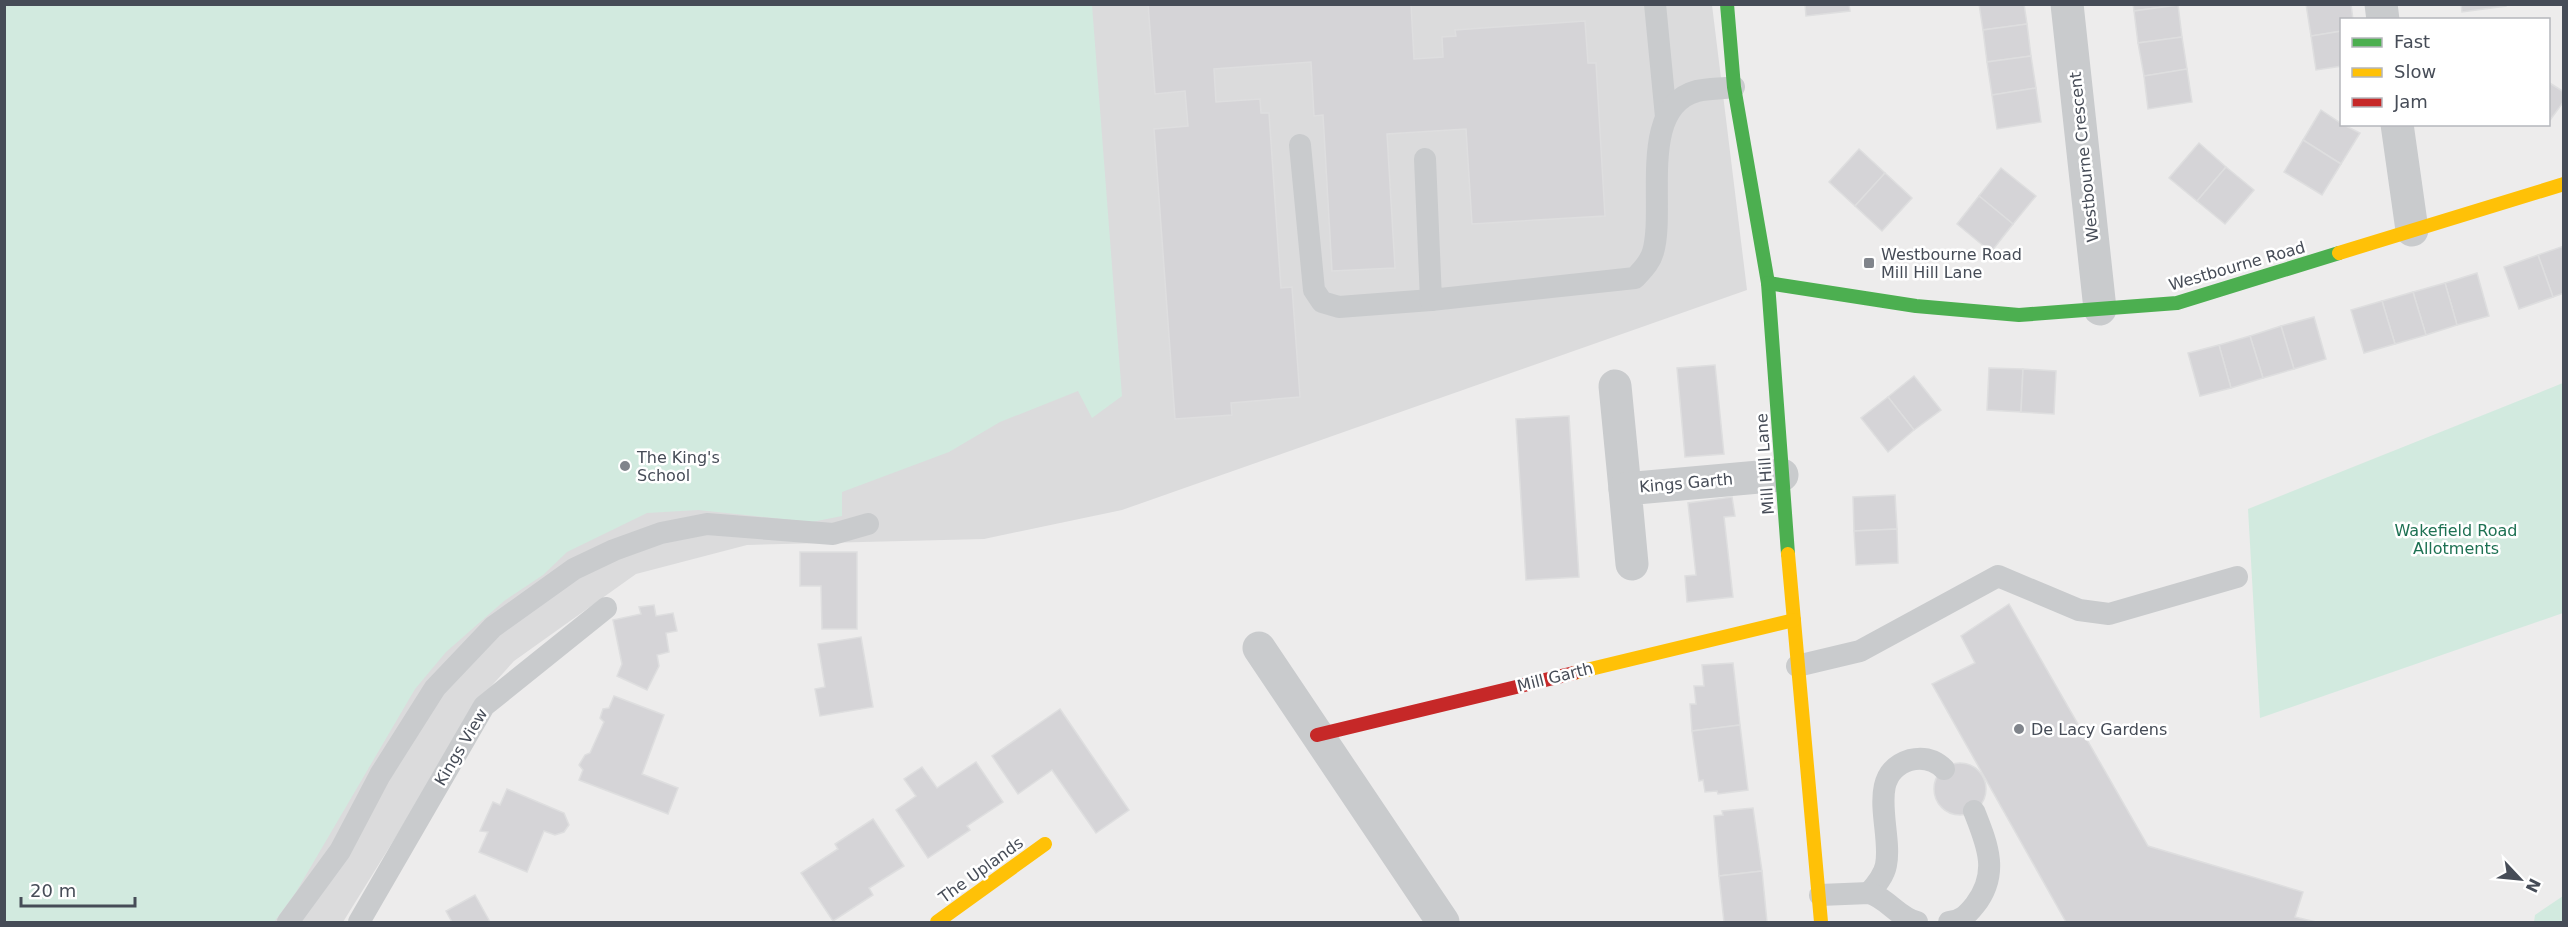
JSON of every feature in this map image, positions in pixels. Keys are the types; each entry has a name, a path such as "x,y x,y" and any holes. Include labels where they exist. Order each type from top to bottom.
{"street":[{"name":"Mill Hill Lane","path":"1727,4 1734,87 1768,283 1797,666 1821,922"},
{"name":"Westbourne Crescent","path":"2067,4 2100,309"},
{"path":"2397,126 2412,230"},
{"name":"Westbourne Road","path":"1768,283 1916,306 2019,315 2177,303 2564,183"},
{"name":"Kings Garth","path":"1615,386 1632,564"},
{"name":"Kings Garth","path":"1625,489 1782,475"},
{"name":"Mill Garth","path":"1317,735 1794,620"},
{"path":"1259,648 1443,922"},
{"name":"The Uplands","path":"937,922 1045,844"}],"lane":[{"path":"1655,4 1666,117"},
{"path":"1300,145 1314,290 1322,302 1339,307 1431,300 1635,278 1646,266 1653,253 1659,222 1656,171 1660,135 1666,117 1676,104 1695,92 1734,87"},
{"path":"1425,159 1431,300"},
{"path":"288,922 340,851 380,775 435,688 493,627 574,569 614,550 651,537 707,524 833,534 868,525"},
{"path":"1797,666 1860,651 1998,576 2079,610 2109,614 2237,577"},
{"name":"Kings View","path":"359,922 484,706 606,608"},
{"path":"1869,893 1880,881 1886,867 1884,791 1886,778 1892,769 1902,762 1917,758 1937,762 1944,769"},
{"path":"1949,922 1958,921 1969,913 1980,898 1986,884 1990,866 1988,847 1974,811"},
{"path":"1820,895 1869,893 1876,895 1899,913 1917,922"}],"shaded area":[{"name":"The King's School","path":"5,5 1712,5 1747,290 1122,510 984,539 747,545 636,574 514,661 485,693 343,922 5,922"}],"green space":[{"name":"The King's School","path":"4,5 1092,5 1122,396 1092,418 1078,391 1000,422 949,452 842,492 842,516 812,522 698,510 647,513 567,552 543,575 504,601 446,652 415,689 296,892 274,922 5,922"},
{"name":"Wakefield Road Allotments","path":"2563,383 2563,613 2260,718 2248,509"},
{"path":"2563,896 2563,922 2534,922 2535,915"}],"building":[{"path":"1148,4 1411,4 1414,59 1443,57 1442,37 1456,36 1455,30 1585,21 1588,63 1596,63 1605,216 1472,224 1466,129 1387,134 1395,268 1332,271 1323,115 1314,116 1311,62 1214,69 1216,102 1260,99 1261,113 1269,113 1281,288 1292,287 1300,397 1231,403 1232,415 1175,419 1154,129 1188,126 1185,91 1155,94"},
{"path":"1805,4 1849,4 1850,11 1806,16"},
{"path":"1979,4 2024,4 2027,24 1983,30"},
{"path":"2133,4 2178,4 2178,5 2134,11"},
{"path":"2306,4 2351,4 2353,18 2340,18 2340,31 2311,36"},
{"path":"2461,4 2506,4 2506,6 2462,12"},
{"path":"2178,5 2182,37 2138,43 2134,11"},
{"path":"2027,24 2031,56 1987,62 1983,30"},
{"path":"2340,31 2340,66 2316,70 2311,36"},
{"path":"2182,37 2187,69 2144,76 2138,43"},
{"path":"2031,56 2036,88 1992,95 1987,62"},
{"path":"2187,69 2192,102 2148,109 2144,76"},
{"path":"2550,83 2564,92 2564,101 2550,120"},
{"path":"2036,88 2041,122 1997,129 1992,95"},
{"path":"2321,110 2340,123 2340,126 2346,126 2360,133 2341,164 2303,140"},
{"path":"2303,140 2341,164 2322,195 2284,172"},
{"path":"2199,143 2226,167 2197,201 2169,178"},
{"path":"1859,149 1885,173 1855,206 1829,182"},
{"path":"2226,167 2254,190 2225,224 2197,201"},
{"path":"2001,168 2036,196 2013,224 1979,196"},
{"path":"1885,173 1912,198 1882,231 1855,206"},
{"path":"1979,196 2013,224 1991,252 1957,224"},
{"path":"2564,246 2564,293 2553,297 2538,255"},
{"path":"2538,255 2553,297 2519,309 2504,267"},
{"path":"2477,273 2489,316 2457,325 2445,283"},
{"path":"2445,283 2457,325 2426,335 2413,292"},
{"path":"2413,292 2426,335 2395,344 2382,301"},
{"path":"2382,301 2395,344 2364,353 2351,310"},
{"path":"2314,317 2326,359 2294,369 2281,326"},
{"path":"2281,326 2294,369 2263,378 2250,336"},
{"path":"2250,336 2263,378 2231,388 2219,345"},
{"path":"2219,345 2231,388 2200,396 2188,353"},
{"path":"1715,365 1724,454 1685,457 1677,368"},
{"path":"1989,368 2023,369 2021,412 1987,410"},
{"path":"2023,369 2056,371 2054,414 2021,412"},
{"path":"1914,376 1941,410 1914,430 1888,397"},
{"path":"1888,397 1914,430 1888,452 1861,418"},
{"path":"1569,416 1579,577 1526,580 1516,419"},
{"path":"1895,495 1897,529 1854,531 1853,497"},
{"path":"1732,497 1735,516 1724,517 1733,597 1687,602 1685,576 1696,575 1688,503"},
{"path":"1897,529 1898,563 1856,565 1854,531"},
{"path":"800,552 857,552 857,629 822,629 821,586 800,586"},
{"name":"De Lacy Gardens","path":"2009,604 2148,846 2303,892 2295,917 2316,922 2066,922 1932,684 1975,663 1961,636"},
{"path":"654,605 656,616 673,613 677,631 666,633 669,652 657,655 659,666 647,690 617,676 622,664 613,620 641,614 639,607"},
{"path":"861,637 873,707 820,716 815,689 825,687 818,644"},
{"path":"1733,663 1740,725 1692,731 1690,704 1696,704 1694,686 1704,686 1702,665"},
{"path":"614,696 664,715 642,774 678,788 668,814 579,780 583,770 579,765 585,755 590,753 604,722 600,718 603,709 609,708"},
{"path":"1060,709 1129,810 1096,833 1052,770 1018,794 992,756"},
{"path":"1740,725 1748,790 1718,794 1717,791 1705,792 1703,780 1699,781 1692,731"},
{"path":"976,762 1003,802 967,826 970,830 928,858 896,810 916,796 904,779 922,767 937,788"},
{"path":"1960,763 1970,765 1978,771 1984,779 1986,789 1984,799 1978,807 1970,813 1960,815 1950,813 1942,807 1936,799 1934,789 1936,779 1942,771 1950,765"},
{"path":"507,789 564,813 569,825 564,832 555,835 544,831 527,872 479,852 488,832 480,831 493,802 500,805"},
{"path":"1753,808 1762,871 1719,876 1714,816 1723,815 1722,811"},
{"path":"873,819 904,866 869,888 873,895 833,921 801,873 838,849 835,844"},
{"path":"1762,871 1767,922 1724,922 1719,876"},
{"path":"475,895 490,922 452,922 446,911"}],"traffic: fast":[{"path":"1727,4 1734,87 1768,283 1788,554"},
{"path":"1768,283 1916,306 2019,315 2177,303 2339,253"}],"traffic: slow":[{"path":"2339,253 2564,184"},
{"path":"1788,554 1821,922"},
{"path":"1574,673 1794,620"},
{"path":"937,922 1045,844"}],"traffic: jam":[{"path":"1317,735 1574,673"}],"place":[{"name":"Westbourne Road Mill Hill Lane","path":"1869,263"},
{"name":"The King's School","path":"625,466"},
{"name":"De Lacy Gardens","path":"2019,729"}]}
